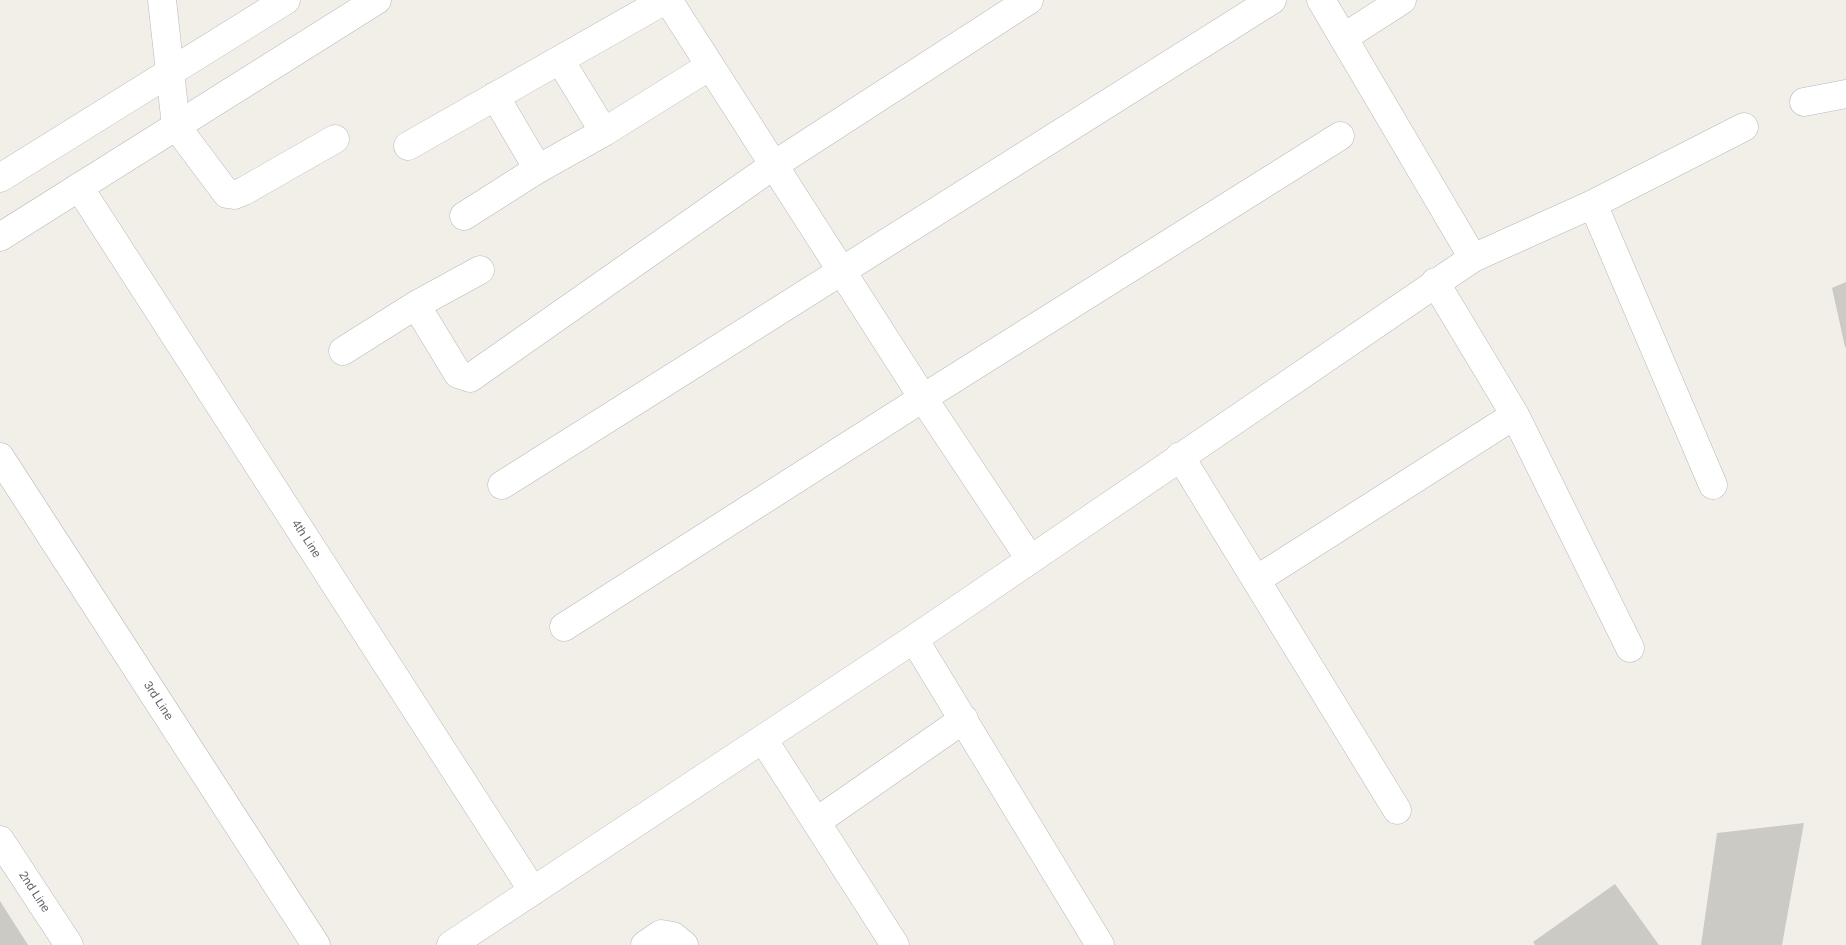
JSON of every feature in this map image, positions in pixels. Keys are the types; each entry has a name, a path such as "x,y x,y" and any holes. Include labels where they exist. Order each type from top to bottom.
{"street":[{"path":"162,0 176,126 227,194 234,195 335,138"},
{"path":"0,178 286,0"},
{"path":"408,146 666,0 923,398 1030,559"},
{"path":"416,305 458,374 470,378 774,165 1029,0"},
{"path":"502,485 1272,0"},
{"path":"1321,0 1473,258"},
{"path":"1343,38 1402,0"},
{"path":"0,236 370,2"},
{"path":"560,60 604,132"},
{"path":"464,216 538,169 604,132 710,66"},
{"path":"1804,102 1846,94"},
{"path":"496,96 538,169"},
{"path":"451,945 914,639 1435,282 1473,258 1593,204 1744,127"},
{"path":"564,627 923,398 1340,136"},
{"name":"4th Line","path":"79,187 533,891"},
{"path":"1593,204 1713,485"},
{"path":"343,351 416,305 480,270"},
{"path":"1435,282 1515,415 1630,648"},
{"path":"1256,580 1515,415"},
{"path":"1180,456 1397,810"},
{"name":"3rd Line","path":"0,457 316,945"},
{"path":"914,639 1100,945"},
{"path":"816,822 964,719"},
{"path":"763,739 894,945"},
{"name":"2nd Line","path":"0,840 69,945"},
{"path":"645,945 661,934 673,936 684,945"}],"building":[{"path":"1846,282 1846,347 1845,347 1832,288"},
{"path":"1804,823 1782,945 1701,945 1717,833"},
{"path":"1615,884 1659,945 1535,945 1533,942"},
{"path":"0,901 28,945 0,945"}]}
